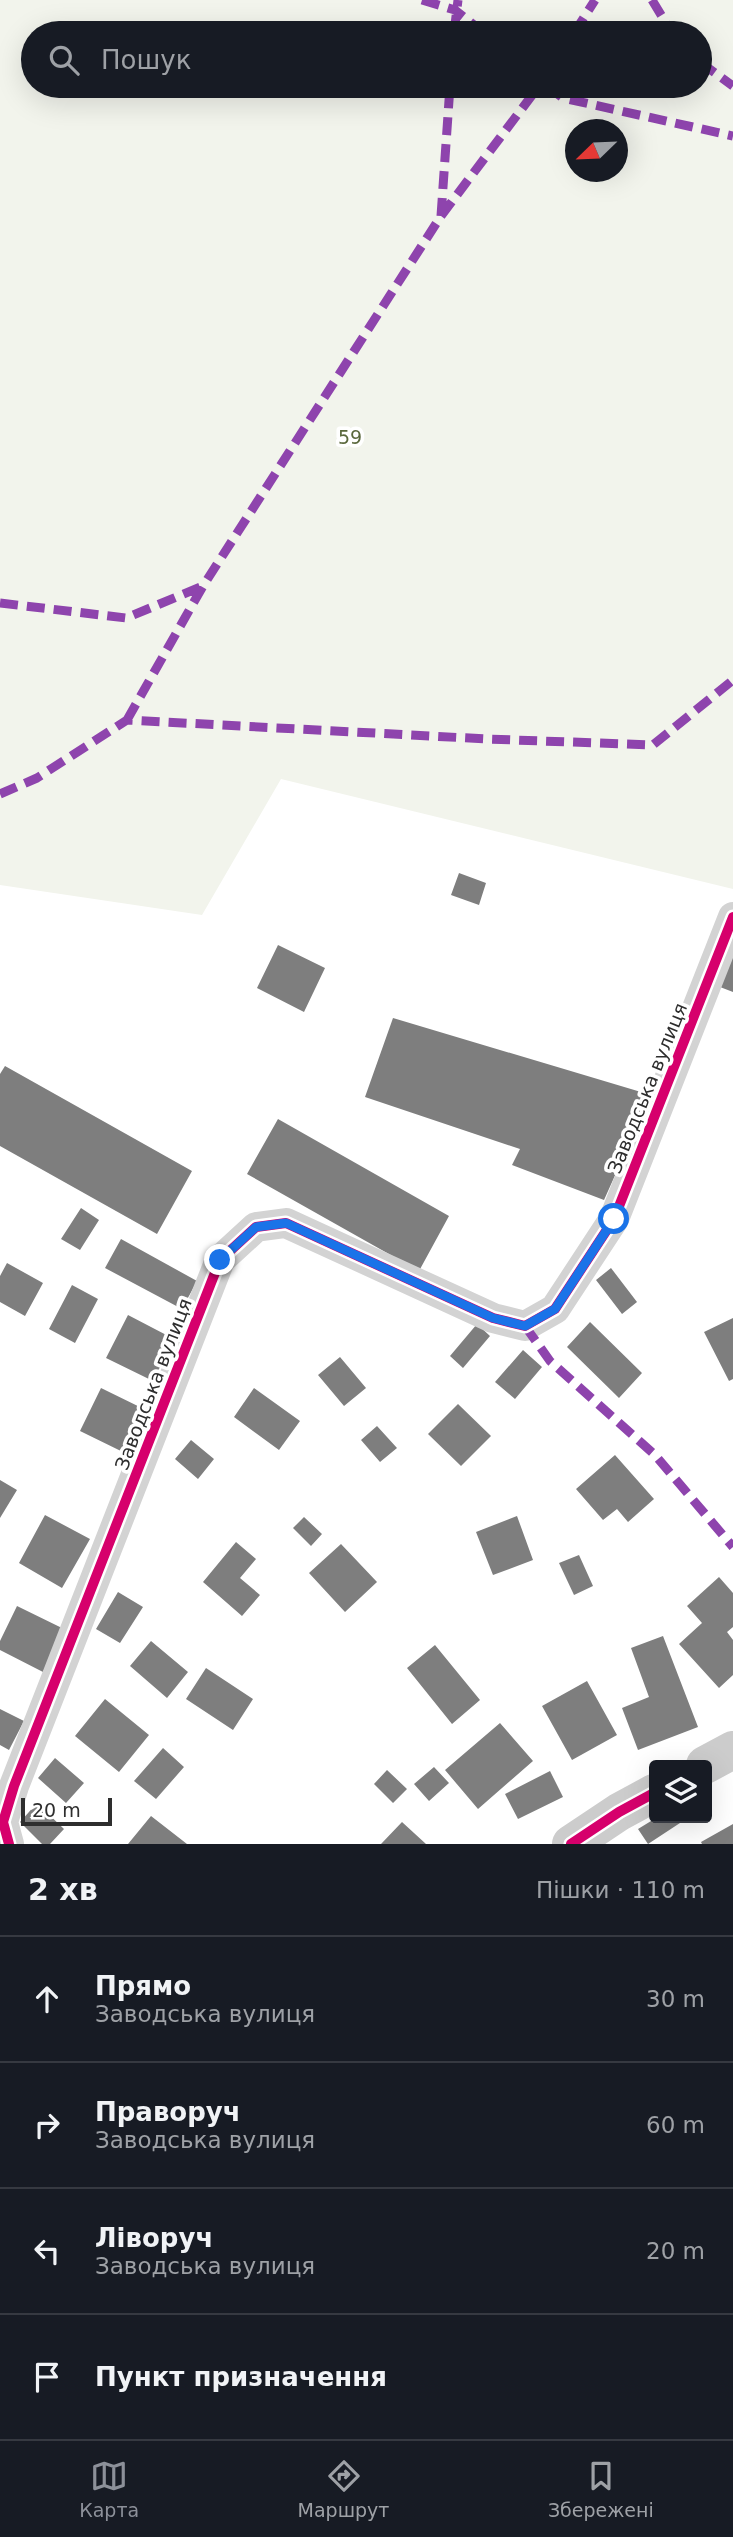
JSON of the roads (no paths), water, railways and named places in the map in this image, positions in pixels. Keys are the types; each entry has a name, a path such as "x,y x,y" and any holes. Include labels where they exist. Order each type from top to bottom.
{"street":[{"name":"Заводська вулиця","path":"9,1844 4,1822 14,1786 220,1260 256,1227 286,1223 493,1318 525,1326 555,1309 614,1219 733,917"},
{"path":"712,1761 733,1750"},
{"path":"571,1844 649,1796"}],"park label":[{"name":"59","path":"350,437"}]}
